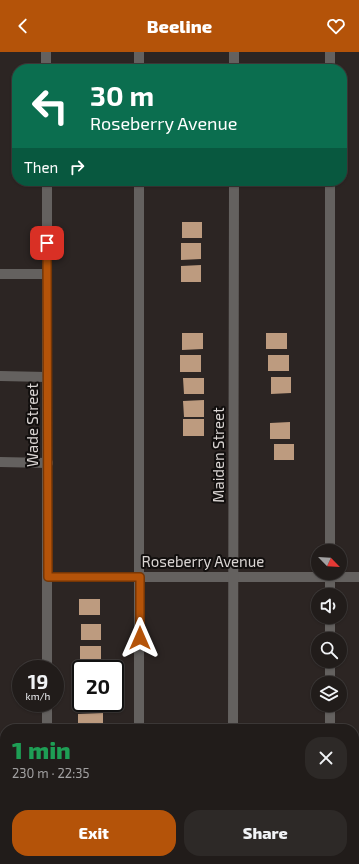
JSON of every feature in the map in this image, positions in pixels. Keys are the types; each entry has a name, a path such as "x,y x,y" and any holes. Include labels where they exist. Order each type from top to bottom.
{"street":[{"path":"46,52 46,64"},
{"path":"139,52 139,64"},
{"path":"234,52 234,64"},
{"path":"330,52 330,64"},
{"name":"Wade Street","path":"47,186 47,660"},
{"path":"139,186 139,724"},
{"name":"Maiden Street","path":"233,724 234,186"},
{"path":"330,186 330,544"},
{"path":"0,274 47,274"},
{"path":"0,376 48,377"},
{"path":"0,462 48,463"},
{"name":"Roseberry Avenue","path":"48,577 311,575"},
{"name":"Roseberry Avenue","path":"347,576 359,577"},
{"path":"47,712 47,724"},
{"path":"330,712 330,724"}],"building":[{"path":"182,222 202,222 202,238 182,238"},
{"path":"181,243 201,243 201,259 181,260"},
{"path":"201,265 201,282 181,282 181,266"},
{"path":"182,333 203,333 203,349 182,350"},
{"path":"266,333 287,333 287,349 266,349"},
{"path":"180,355 201,355 201,372 180,372"},
{"path":"268,355 289,355 289,371 268,371"},
{"path":"271,377 291,377 291,393 271,394"},
{"path":"183,378 204,378 204,394 184,394"},
{"path":"204,400 204,417 184,417 183,401"},
{"path":"183,419 204,419 204,436 183,436"},
{"path":"290,422 290,439 270,439 270,423"},
{"path":"274,444 294,444 294,460 274,460"},
{"path":"79,599 100,599 100,615 79,615"},
{"path":"81,624 101,624 101,640 81,640"},
{"path":"80,646 101,646 101,660 80,660"},
{"path":"103,713 103,724 78,724 78,714"}],"route":[{"path":"47,243 48,577 140,577 140,638"}]}
